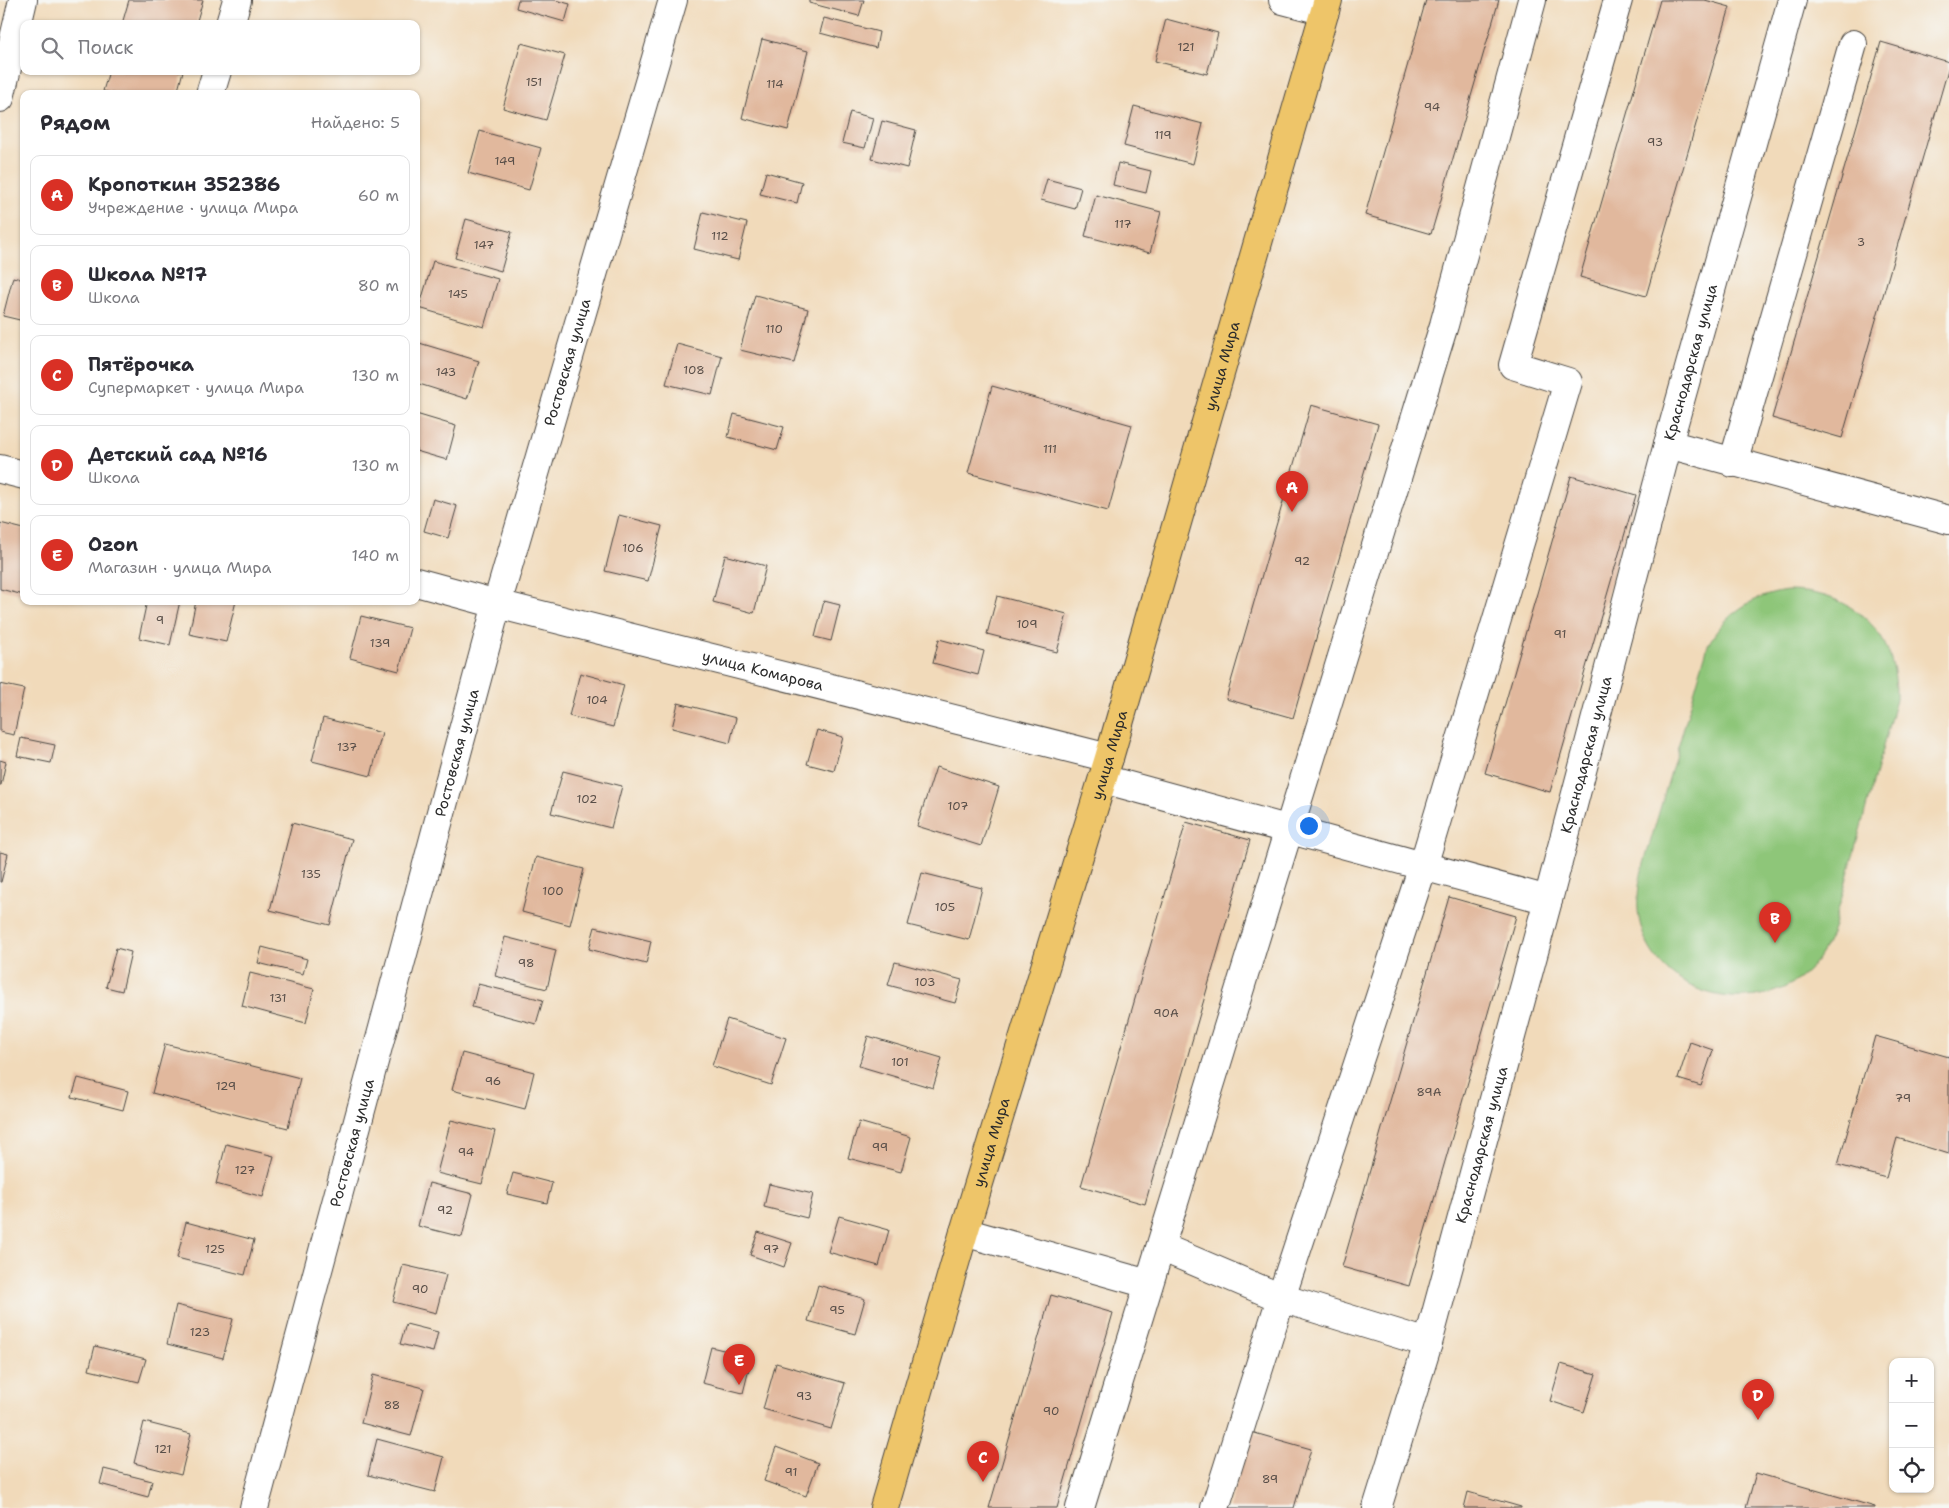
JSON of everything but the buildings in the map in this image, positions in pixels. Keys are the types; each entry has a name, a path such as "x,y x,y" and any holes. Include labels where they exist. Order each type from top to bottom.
{"main road":[{"name":"улица Мира","path":"884,1508 964,1232 1106,768 1327,6"}],"street":[{"path":"0,98 23,0"},
{"path":"231,20 237,0"},
{"name":"Ростовская улица","path":"254,1508 497,604 673,0"},
{"path":"1283,0 1327,6"},
{"path":"1080,1508 1444,326 1532,0"},
{"path":"1215,1508 1281,1298 1423,866 1568,382 1513,365 1618,0"},
{"name":"Краснодарская улица","path":"1377,1508 1428,1343 1548,900 1668,444 1792,0"},
{"path":"1733,462 1853,44"},
{"path":"211,90 216,75"},
{"path":"1668,444 1733,462 1948,514"},
{"path":"0,468 20,474"},
{"name":"улица Комарова","path":"420,583 1106,768 1289,830 1548,900"},
{"path":"964,1232 1148,1284"},
{"path":"1161,1247 1281,1298 1428,1343"}],"green space":[{"path":"1787,591 1811,593 1832,598 1851,608 1867,620 1880,635 1889,654 1895,675 1896,699 1833,929 1822,952 1800,978 1771,993 1748,997 1724,996 1701,990 1680,980 1662,965 1649,946 1640,923 1638,892 1641,874 1708,645 1722,624 1740,608 1762,597"}],"place":[{"name":"Кропоткин 352386","path":"1292,512"},
{"name":"Школа №17","path":"1775,943"},
{"name":"Ozon","path":"739,1385"},
{"name":"Детский сад №16","path":"1758,1420"},
{"name":"Пятёрочка","path":"983,1482"}]}
